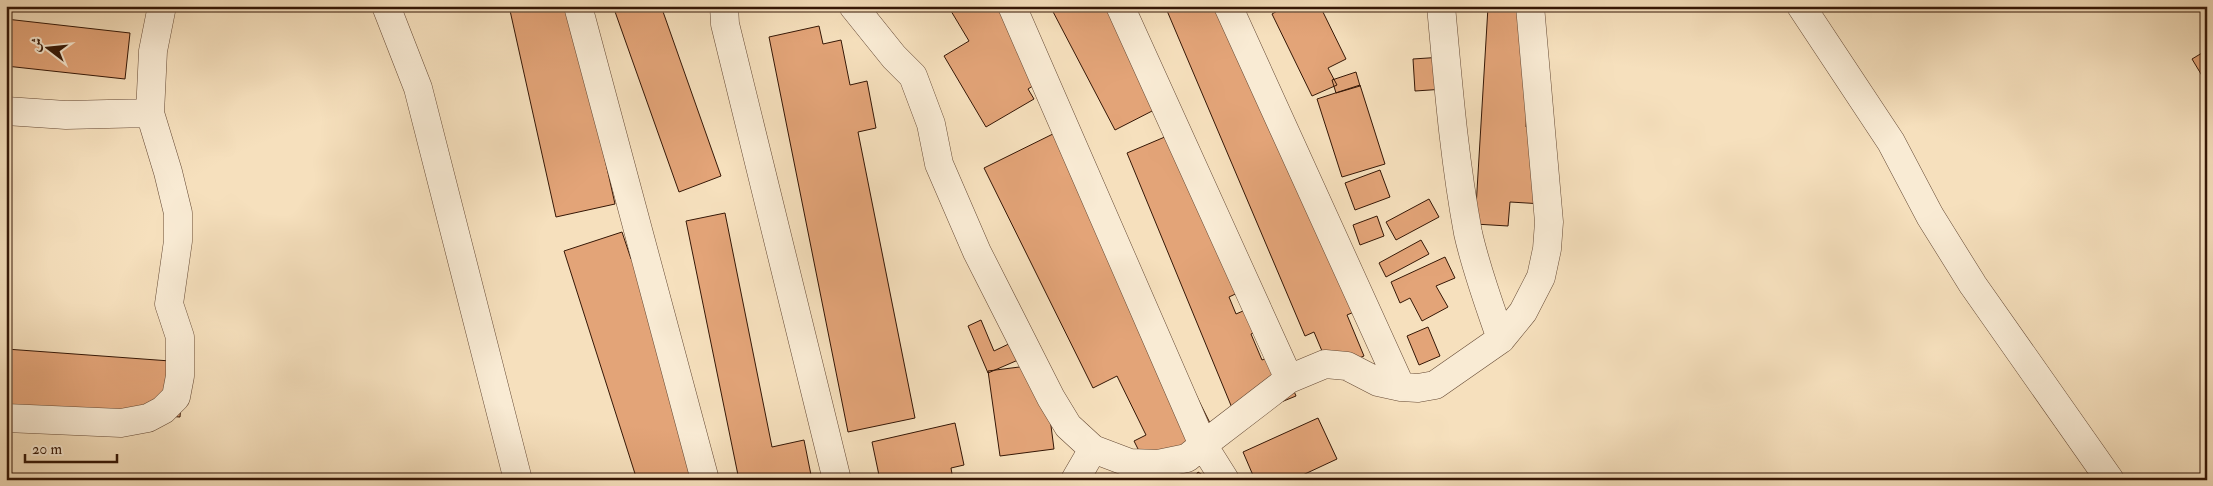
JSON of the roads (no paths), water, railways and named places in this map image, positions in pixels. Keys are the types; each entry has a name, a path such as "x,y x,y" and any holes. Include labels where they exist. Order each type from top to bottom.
{"street":[{"path":"6,418 121,423 148,418 162,410 176,397 180,376 180,337 169,304 178,241 178,214 168,172 150,113 153,51 162,6"},
{"path":"386,6 418,88 518,480"},
{"path":"578,6 705,480"},
{"path":"724,6 725,24 837,480"},
{"path":"853,6 894,57 913,76 931,124 939,164 977,252 1055,405 1068,426 1093,449 1130,463 1158,464 1187,458 1289,379 1325,364 1347,366 1378,382 1401,387 1418,388 1435,385 1501,339 1523,312 1541,277 1547,249 1549,222 1530,6"},
{"path":"1012,6 1203,445 1225,480"},
{"path":"1120,6 1289,379"},
{"path":"1228,6 1401,387"},
{"path":"1441,6 1454,145 1469,235 1484,292 1501,339"},
{"path":"1801,6 1891,142 1930,216 1973,285 2110,480"},
{"path":"6,111 66,115 150,113"},
{"path":"1075,480 1093,449"}]}
